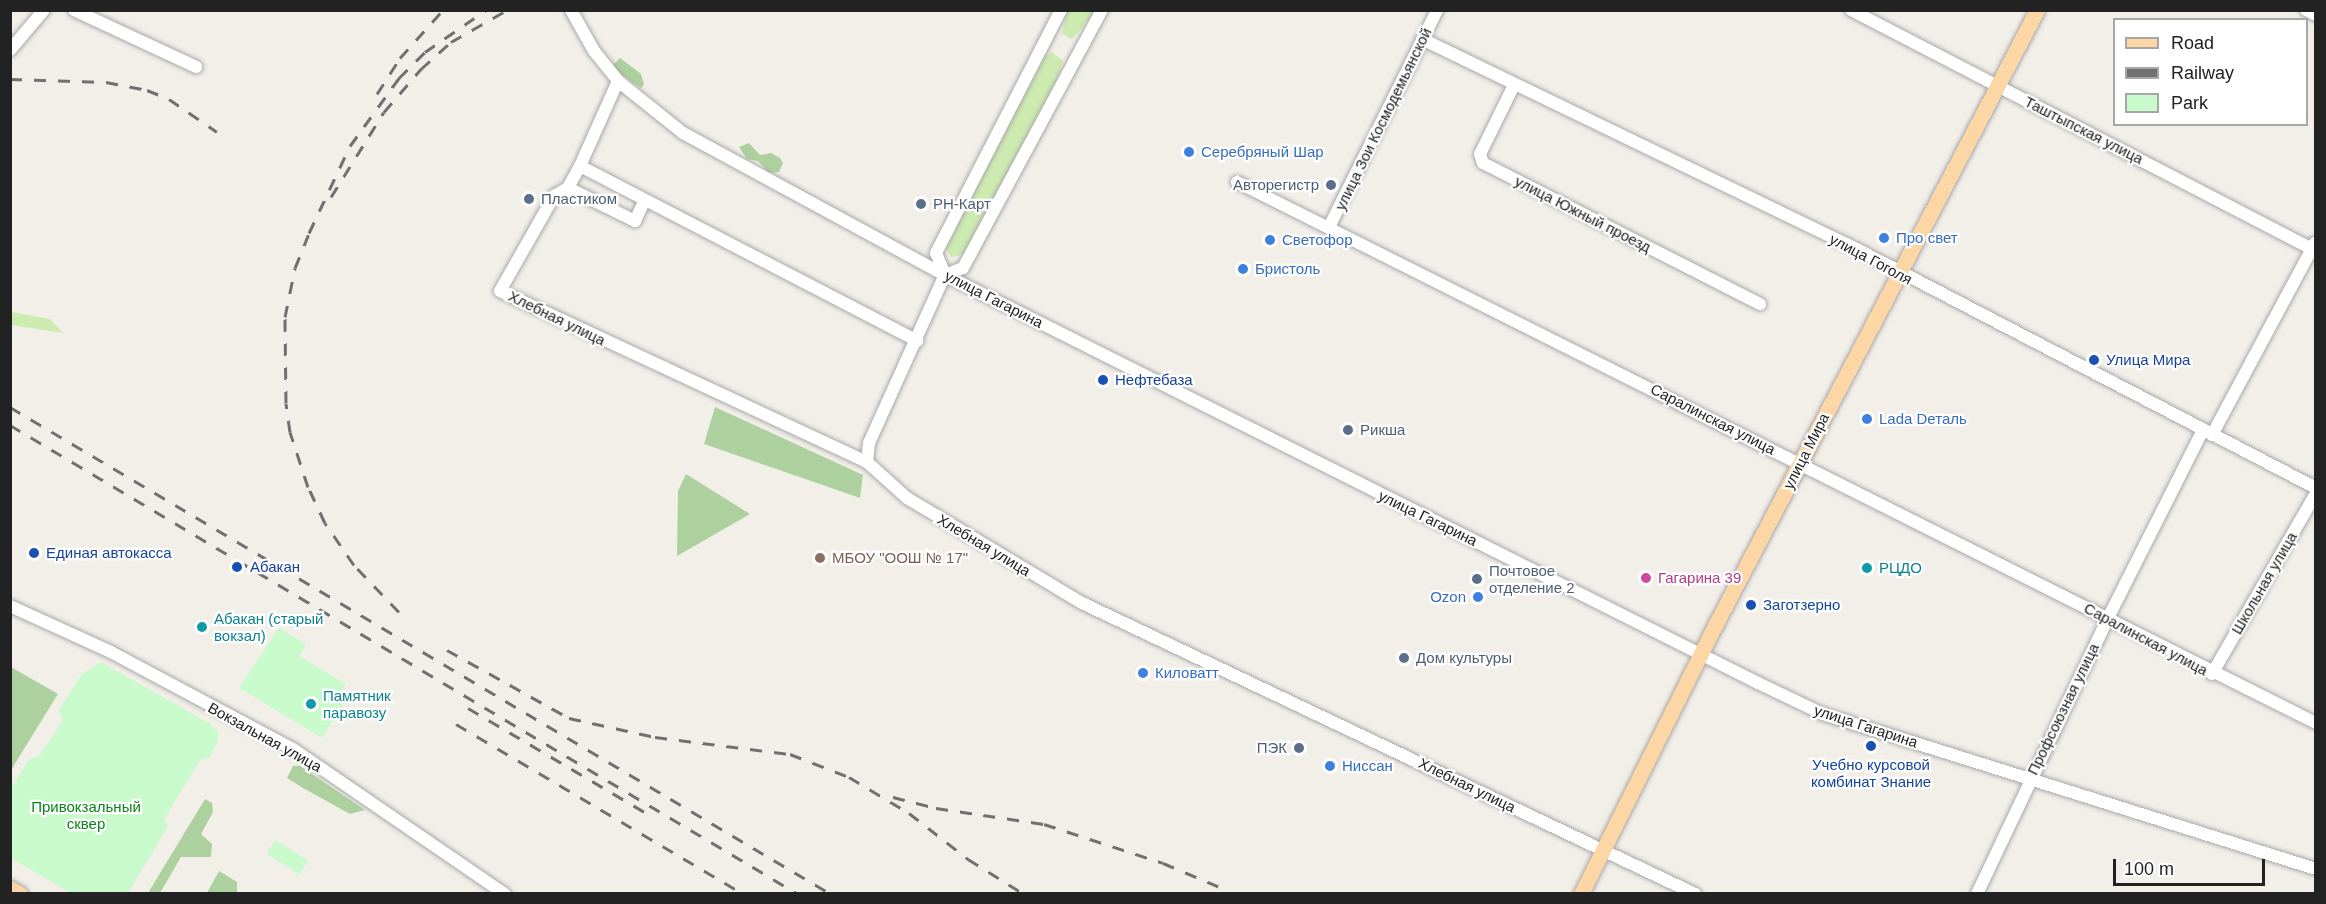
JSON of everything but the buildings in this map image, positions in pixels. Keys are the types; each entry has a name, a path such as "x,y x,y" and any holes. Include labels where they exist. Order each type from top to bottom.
{"main road":[{"name":"улица Мира","path":"1581,894 1701,654 2037,10"},
{"path":"10,888 20,894"}],"street":[{"path":"10,50 44,10"},
{"path":"74,10 196,67"},
{"name":"улица Гагарина","path":"571,10 594,51 618,81 683,133 945,275 1701,654 1823,714 2031,777 2316,869"},
{"path":"867,462 869,443 945,275 936,253 1061,10"},
{"path":"945,275 963,268 967,262 1102,10"},
{"name":"улица Зои Космодемьянской","path":"1329,227 1437,10"},
{"name":"Таштыпская улица","path":"1851,10 2314,247"},
{"path":"2306,10 2316,15"},
{"name":"улица Гоголя","path":"1422,39 1899,273 2316,488"},
{"name":"Хлебная улица","path":"618,81 568,188 554,196 500,291 867,462 907,498 1082,603 1603,848 1695,894"},
{"name":"улица Южный проезд","path":"1514,85 1480,154 1483,163 1760,304"},
{"path":"580,166 917,341"},
{"name":"Саралинская улица","path":"1237,182 2108,618 2212,674 2316,723"},
{"path":"568,188 634,221 645,200"},
{"name":"Профсоюзная улица","path":"1977,894 2108,618 2207,433 2314,247"},
{"name":"Школьная улица","path":"2212,674 2316,493"},
{"name":"Вокзальная улица","path":"10,606 111,652 293,749 505,894"}],"green space":[{"path":"1067,11 1096,11 1072,39 1062,34"},
{"path":"1052,52 1063,61 1047,107 964,255 951,257 945,246 1044,56"},
{"path":"620,58 641,74 644,84 641,88 615,70 613,65"},
{"path":"749,143 760,155 771,153 780,158 783,163 779,172 769,173 758,161 747,159 739,147"},
{"path":"11,312 50,319 63,333 11,325"},
{"path":"715,407 863,475 860,498 704,444"},
{"path":"686,474 750,514 677,556 678,491"},
{"path":"279,628 306,644 299,656 346,684 340,692 347,697 322,738 239,688"},
{"name":"Привокзальный сквер","path":"101,662 210,724 218,732 218,741 209,758 200,760 164,819 168,826 128,893 71,893 11,858 11,789 28,760 40,755 63,720 59,710 81,675"},
{"path":"11,667 58,694 11,770"},
{"path":"293,766 300,766 365,810 350,814 303,788 287,778"},
{"path":"205,799 212,803 213,812 201,834 212,844 211,857 181,857 160,893 148,893"},
{"path":"275,840 308,861 300,874 267,854"},
{"path":"219,871 237,882 237,893 207,893"}],"railway":[{"path":"377,94 400,58 443,10"},
{"path":"399,612 354,565 325,523 308,487 290,432 286,403 285,317 295,268 350,146 399,78 425,52 486,10"},
{"path":"331,197 384,112 421,69 451,42 507,10"},
{"path":"10,79 106,82 147,90 169,99 217,132"},
{"path":"10,407 831,894"},
{"path":"10,425 798,894"},
{"path":"447,650 569,718 655,737 790,754 849,777 909,813 968,859 1024,894"},
{"path":"468,708 651,816"},
{"path":"456,724 744,894"},
{"path":"893,797 936,808 1044,824 1163,863 1227,890"}],"place":[{"name":"Серебряный Шар","path":"1189,152"},
{"name":"Авторегистр","path":"1331,185"},
{"name":"Пластиком","path":"529,199"},
{"name":"РН-Карт","path":"921,204"},
{"name":"Про свет","path":"1884,238"},
{"name":"Светофор","path":"1270,240"},
{"name":"Бристоль","path":"1243,269"},
{"name":"Улица Мира","path":"2094,360"},
{"name":"Нефтебаза","path":"1103,380"},
{"name":"Lada Dеталь","path":"1867,419"},
{"name":"Рикша","path":"1348,430"},
{"name":"Единая автокасса","path":"34,553"},
{"name":"МБОУ \"ООШ № 17\"","path":"820,558"},
{"name":"Абакан","path":"237,567"},
{"name":"РЦДО","path":"1867,568"},
{"name":"Гагарина 39","path":"1646,578"},
{"name":"Почтовое отделение 2","path":"1477,579"},
{"name":"Ozon","path":"1478,597"},
{"name":"Заготзерно","path":"1751,605"},
{"name":"Абакан (старый вокзал)","path":"202,627"},
{"name":"Дом культуры","path":"1404,658"},
{"name":"Киловатт","path":"1143,673"},
{"name":"Памятник паравозу","path":"311,704"},
{"name":"Учебно курсовой комбинат Знание","path":"1871,746"},
{"name":"ПЭК","path":"1299,748"},
{"name":"Ниссан","path":"1330,766"}]}
